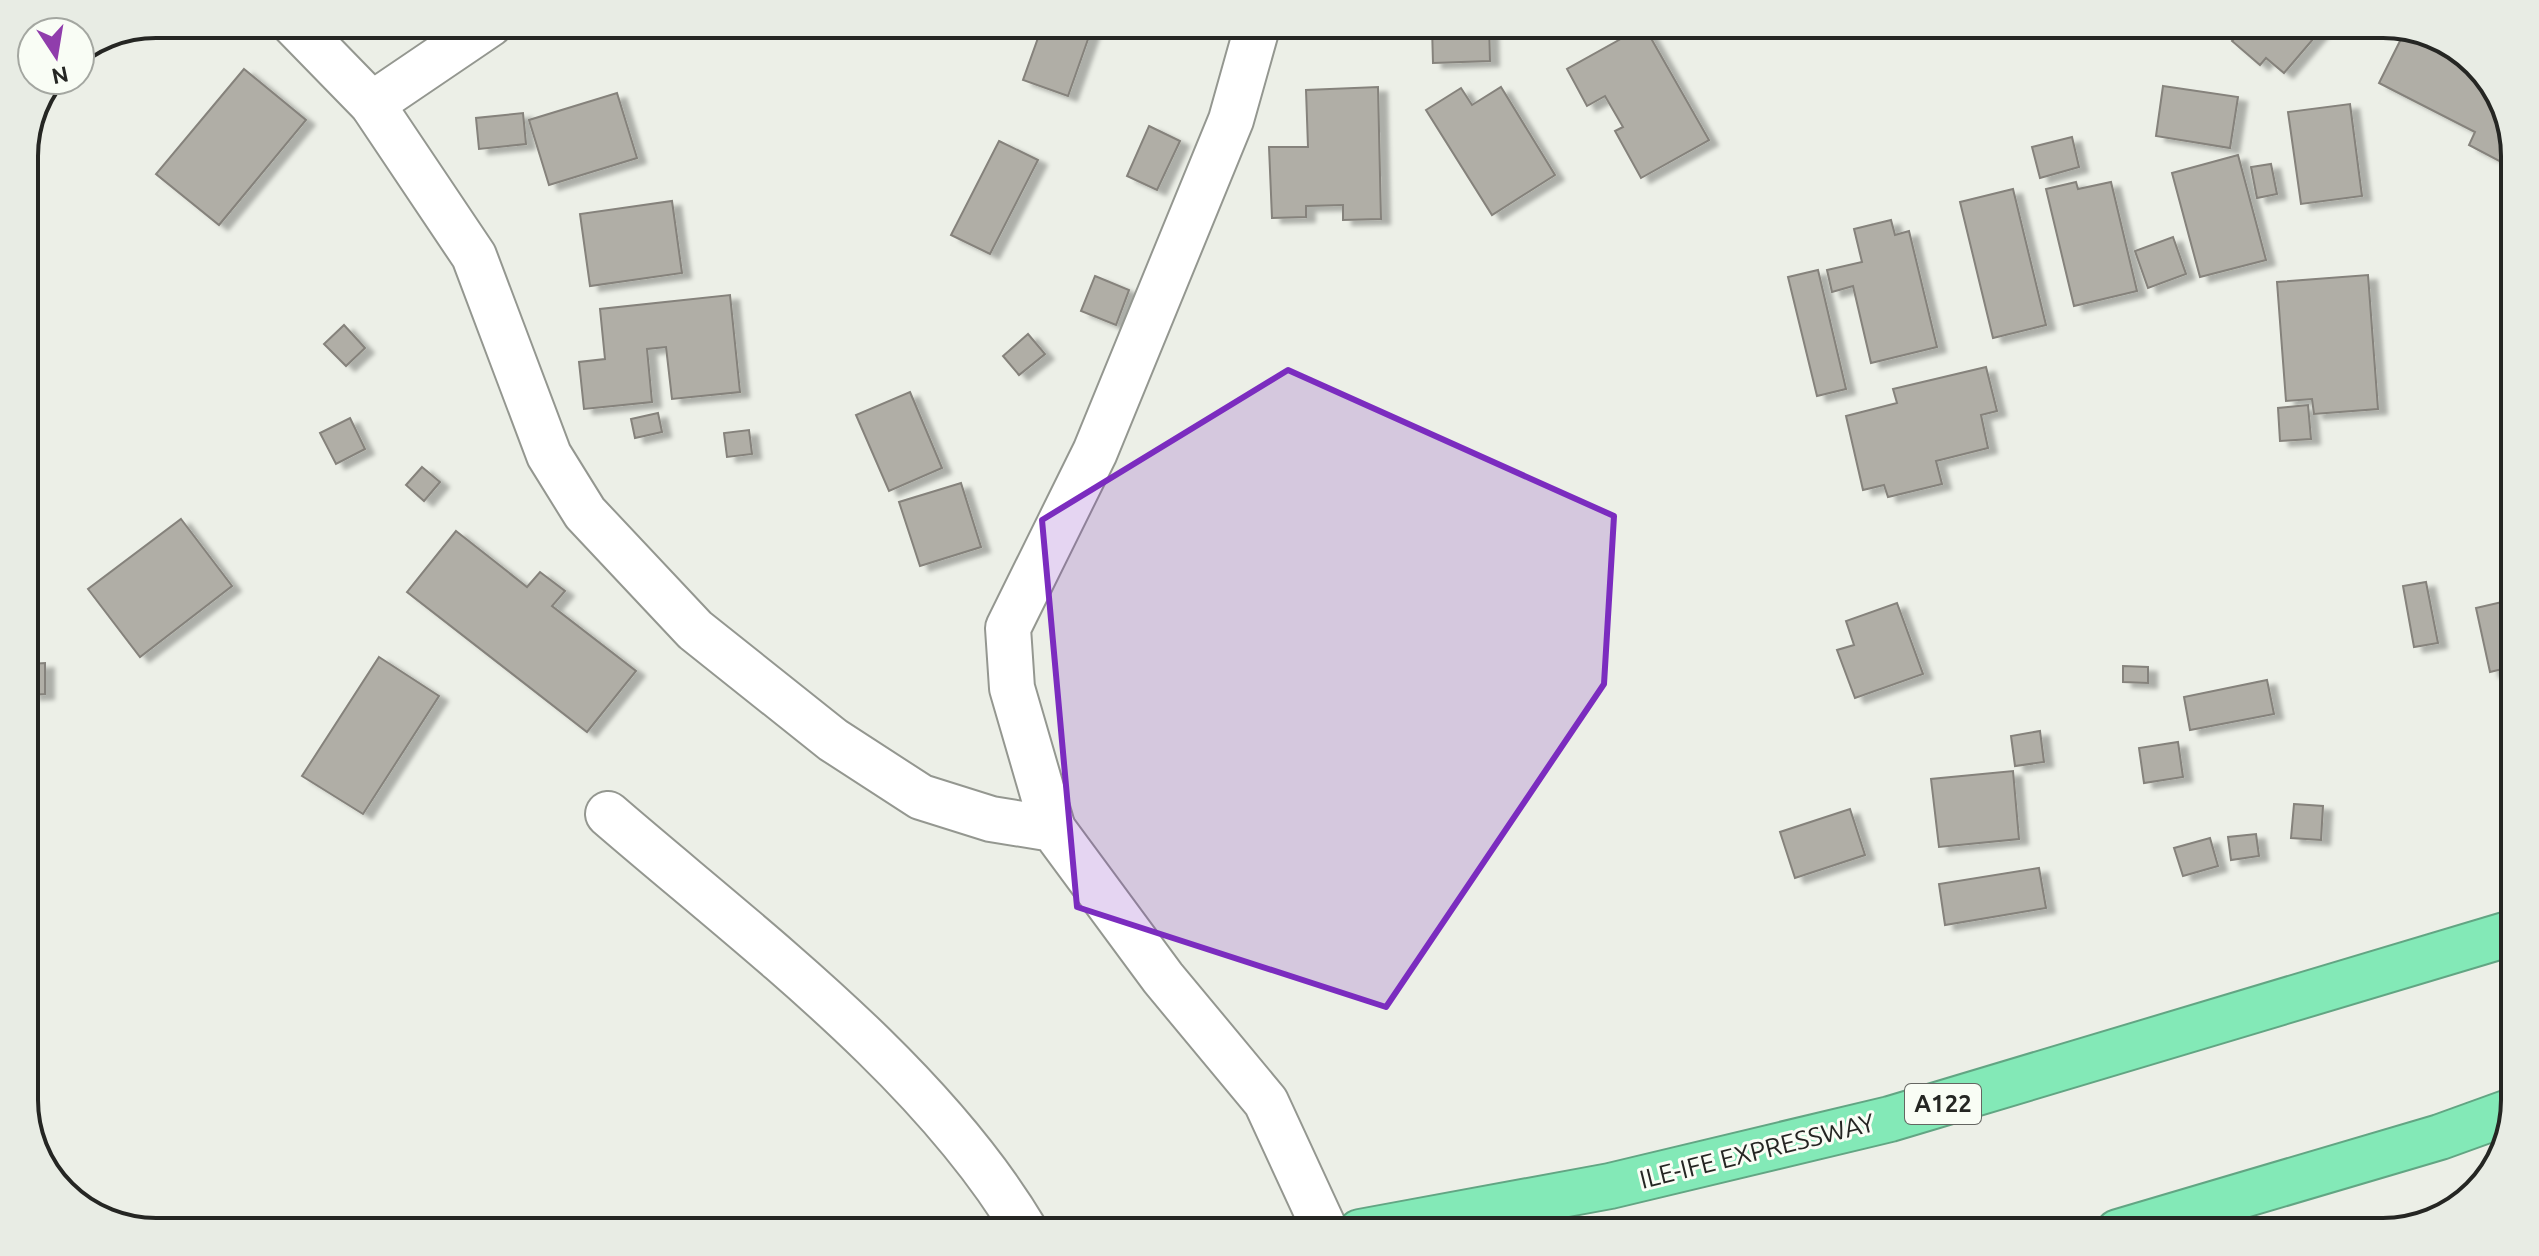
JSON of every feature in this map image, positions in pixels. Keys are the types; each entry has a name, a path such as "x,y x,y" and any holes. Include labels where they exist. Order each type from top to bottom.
{"highway":[{"name":"ILE-IFE EXPRESSWAY","path":"1436,1218 1610,1186 1890,1119 2501,936"},
{"path":"2166,1218 2365,1160 2500,1115"}],"street":[{"path":"308,38 372,104 474,256 549,455 585,513 695,630 833,740 921,797 991,819 1053,829"},
{"path":"372,104 469,38"},
{"path":"1254,38 1231,120 1095,452 1008,628 1012,688 1053,829 1163,978 1266,1102 1320,1218"},
{"path":"608,814 878,1049 1000,1188 1018,1218"}],"highlighted area":[{"path":"1288,370 1614,516 1604,684 1386,1007 1077,907 1042,520"}],"building":[{"path":"1038,38 1088,38 1068,96 1023,80"},
{"path":"1432,38 1489,38 1490,61 1433,63"},
{"path":"1623,38 1651,38 1709,140 1641,178 1615,131 1623,127 1605,96 1587,106 1567,69"},
{"path":"2235,38 2314,38 2284,73 2266,58 2260,65 2232,41"},
{"path":"2401,40 2421,44 2449,58 2472,78 2489,104 2499,133 2501,162 2469,145 2475,132 2379,83"},
{"path":"244,69 306,120 219,225 156,174"},
{"path":"2163,86 2238,97 2230,148 2156,136"},
{"path":"1378,87 1381,219 1343,220 1343,205 1306,206 1306,217 1272,218 1269,147 1308,147 1306,90"},
{"path":"1501,87 1555,175 1492,215 1426,110 1461,88 1472,105"},
{"path":"617,93 637,158 549,185 529,120"},
{"path":"2350,104 2362,196 2301,204 2288,112"},
{"path":"523,113 526,144 479,149 476,118"},
{"path":"1149,126 1180,141 1157,190 1127,176"},
{"path":"2072,137 2079,167 2040,178 2032,147"},
{"path":"999,141 1038,160 990,254 951,235"},
{"path":"2238,155 2266,260 2200,277 2172,173"},
{"path":"2271,164 2277,194 2257,198 2251,167"},
{"path":"2076,182 2078,189 2111,182 2137,291 2074,306 2046,189"},
{"path":"2013,189 2046,325 1993,338 1960,202"},
{"path":"672,201 682,273 590,286 580,214"},
{"path":"1891,220 1895,235 1909,231 1937,347 1871,363 1853,286 1832,292 1827,270 1862,262 1854,229"},
{"path":"2173,237 2186,274 2148,288 2135,251"},
{"path":"1818,270 1846,389 1817,396 1788,277"},
{"path":"2368,275 2378,409 2314,414 2312,399 2286,401 2277,282"},
{"path":"1095,276 1129,290 1116,325 1081,311"},
{"path":"730,295 740,392 672,399 666,347 647,349 652,402 584,409 579,362 605,359 600,309"},
{"path":"344,325 365,348 346,366 324,344"},
{"path":"1028,334 1045,354 1019,375 1003,356"},
{"path":"1986,367 1997,411 1981,415 1988,448 1936,461 1942,484 1888,497 1884,485 1863,490 1846,416 1897,403 1893,389"},
{"path":"910,392 942,468 889,491 856,415"},
{"path":"2308,405 2311,439 2280,441 2278,408"},
{"path":"658,413 662,432 635,438 631,419"},
{"path":"350,418 365,449 336,464 320,433"},
{"path":"749,430 752,454 727,457 724,433"},
{"path":"422,467 440,482 424,501 406,485"},
{"path":"961,483 981,547 920,566 899,502"},
{"path":"181,519 232,586 140,657 88,589"},
{"path":"456,531 527,587 540,572 565,591 552,606 636,671 587,732 407,592"},
{"path":"2426,582 2438,643 2414,647 2403,586"},
{"path":"2501,602 2501,669 2490,672 2476,608"},
{"path":"1897,603 1923,674 1855,698 1837,650 1854,645 1846,621"},
{"path":"379,657 439,696 363,814 302,776"},
{"path":"38,663 45,663 45,694 38,694"},
{"path":"2123,666 2148,667 2148,683 2123,682"},
{"path":"2267,680 2274,714 2190,730 2184,697"},
{"path":"2040,731 2044,762 2015,766 2011,736"},
{"path":"2178,742 2183,777 2144,783 2139,748"},
{"path":"2013,771 2019,839 1939,847 1931,779"},
{"path":"2294,804 2323,806 2321,840 2291,838"},
{"path":"1850,809 1865,855 1795,878 1780,832"},
{"path":"2256,834 2259,856 2231,860 2228,837"},
{"path":"2210,838 2218,866 2183,876 2174,848"},
{"path":"2039,868 2046,908 1945,925 1939,884"}]}
